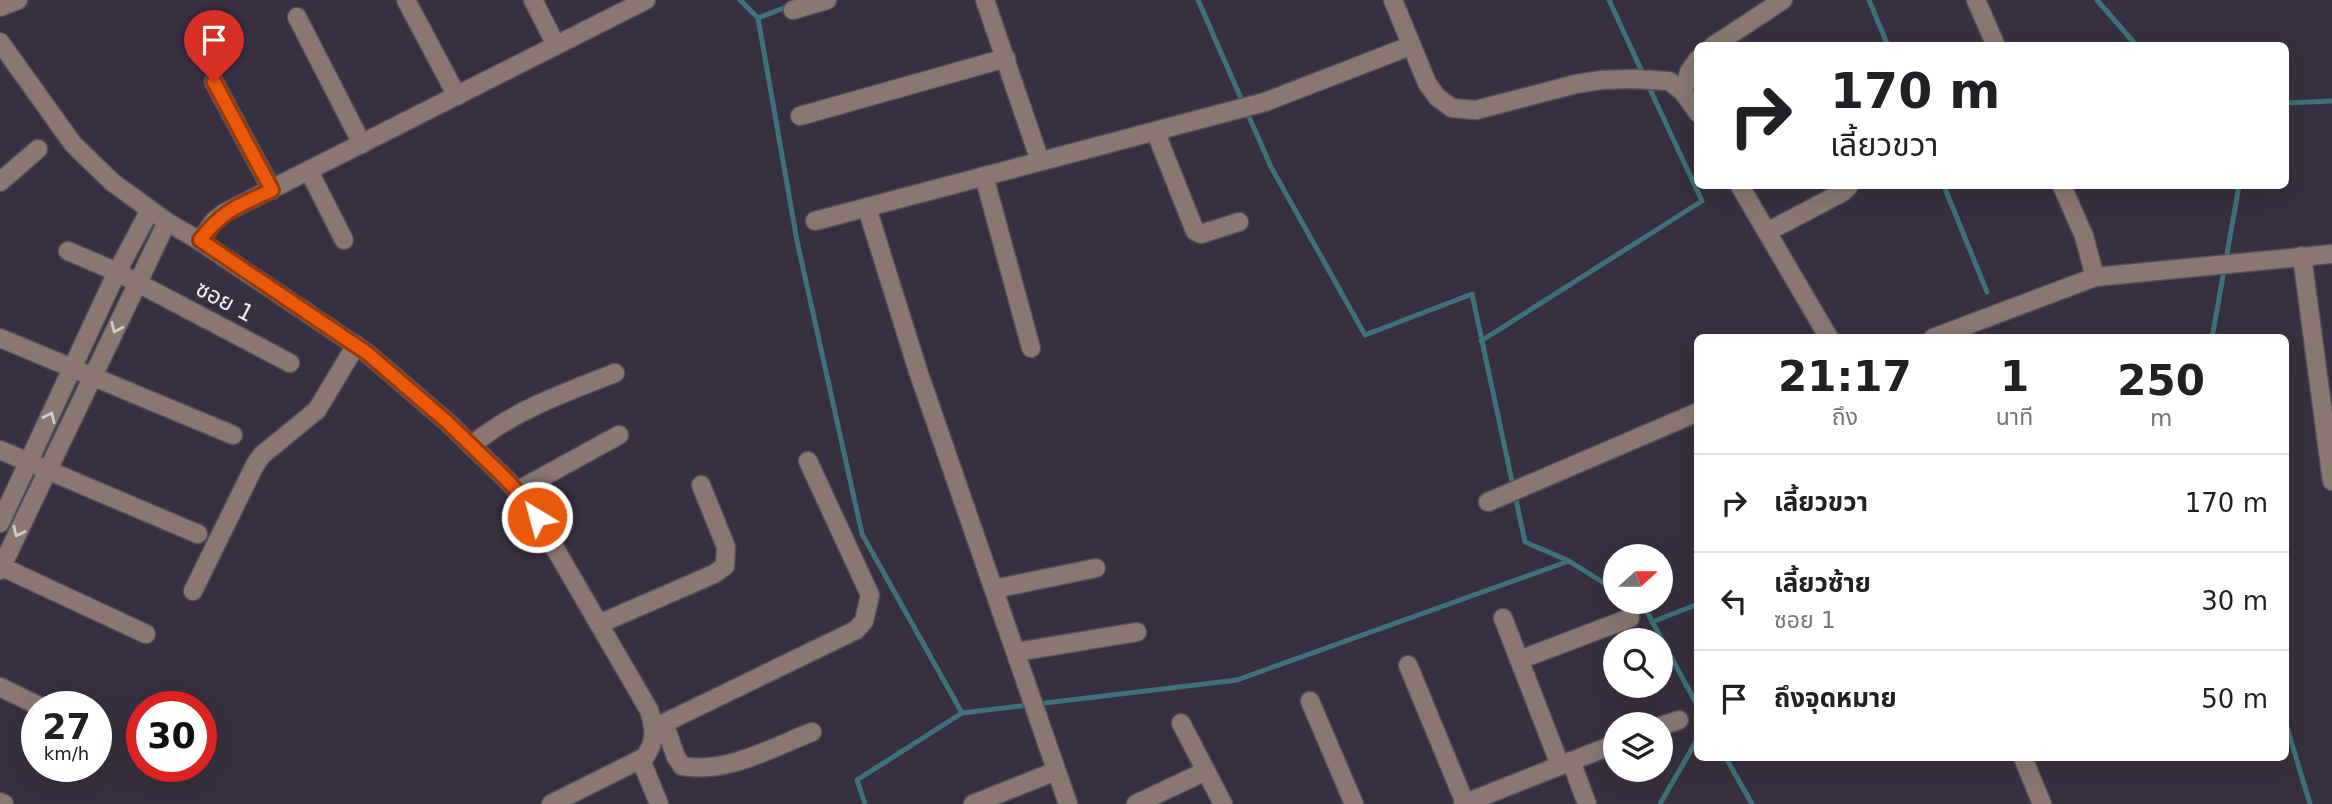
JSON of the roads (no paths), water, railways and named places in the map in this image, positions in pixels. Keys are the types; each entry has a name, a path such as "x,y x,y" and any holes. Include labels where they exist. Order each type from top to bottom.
{"street":[{"path":"0,6 18,0"},
{"path":"406,0 457,96"},
{"path":"533,0 556,45"},
{"path":"200,240 214,221 226,212 646,0"},
{"path":"793,10 827,0"},
{"path":"985,0 1040,160"},
{"path":"1393,0 1410,46 1437,97 1452,108 1464,111 1576,84 1633,79 1669,81 1683,92 1694,107"},
{"path":"1719,42 1783,0"},
{"path":"1976,0 1994,42"},
{"path":"297,17 362,144"},
{"path":"0,42 73,144 112,182 167,222 200,240 356,345 471,446 517,491 540,522 682,766 696,769 726,765 812,732"},
{"path":"815,221 1040,160 1156,133 1265,102 1410,46"},
{"path":"800,116 1006,58"},
{"path":"1683,92 1694,68"},
{"path":"214,82 272,190"},
{"path":"1156,133 1195,231 1201,234 1239,222"},
{"path":"0,182 38,149"},
{"path":"309,171 344,240"},
{"path":"984,176 1031,348"},
{"path":"1742,189 1827,334"},
{"path":"1767,232 1846,189"},
{"path":"2063,189 2084,236 2095,277"},
{"path":"867,208 918,371 1068,804"},
{"path":"0,523 117,272 150,210"},
{"path":"145,634 1,568 167,222"},
{"name":"ซอย 1","path":"68,251 117,272 290,363"},
{"path":"1944,334 2095,277 2332,254"},
{"path":"2302,256 2332,481"},
{"path":"0,338 233,435"},
{"path":"193,591 255,465 262,455 317,410 356,345"},
{"path":"471,446 487,432 543,402 615,373"},
{"path":"1488,502 1694,414"},
{"path":"517,491 619,435"},
{"path":"0,450 198,534"},
{"path":"551,804 641,760 653,745 659,725 856,630 864,621 870,595 808,461"},
{"path":"600,624 714,574 725,566 726,547 701,485"},
{"path":"994,589 1096,568"},
{"path":"1503,618 1565,763 1587,804"},
{"path":"1519,660 1630,618"},
{"path":"1016,652 1137,632"},
{"path":"1408,665 1470,803 1603,749"},
{"path":"0,687 21,697"},
{"path":"1310,701 1354,804"},
{"path":"1673,722 1678,720"},
{"path":"1181,723 1223,804"},
{"path":"641,760 659,804"},
{"path":"2024,761 2042,804"},
{"path":"973,804 1056,771"},
{"path":"1136,804 1206,771"}],"waterway":[{"path":"740,0 758,18 797,241 862,534 962,713"},
{"path":"865,804 857,780 962,713 1237,680 1569,561 1525,542 1472,294 1365,335 1271,167 1198,0"},
{"path":"1609,0 1644,76"},
{"path":"1869,0 1886,42"},
{"path":"2097,0 2134,42"},
{"path":"758,18 789,6"},
{"path":"1648,85 1694,184"},
{"path":"2289,103 2332,101"},
{"path":"1481,341 1702,201 1696,189"},
{"path":"1945,189 1987,292"},
{"path":"2213,334 2238,189"},
{"path":"1569,561 1603,582"},
{"path":"1652,622 1694,606"},
{"path":"1648,614 1694,700"},
{"path":"2289,734 2310,804"},
{"path":"1660,804 1694,745"},
{"path":"1728,761 1752,804"}]}
